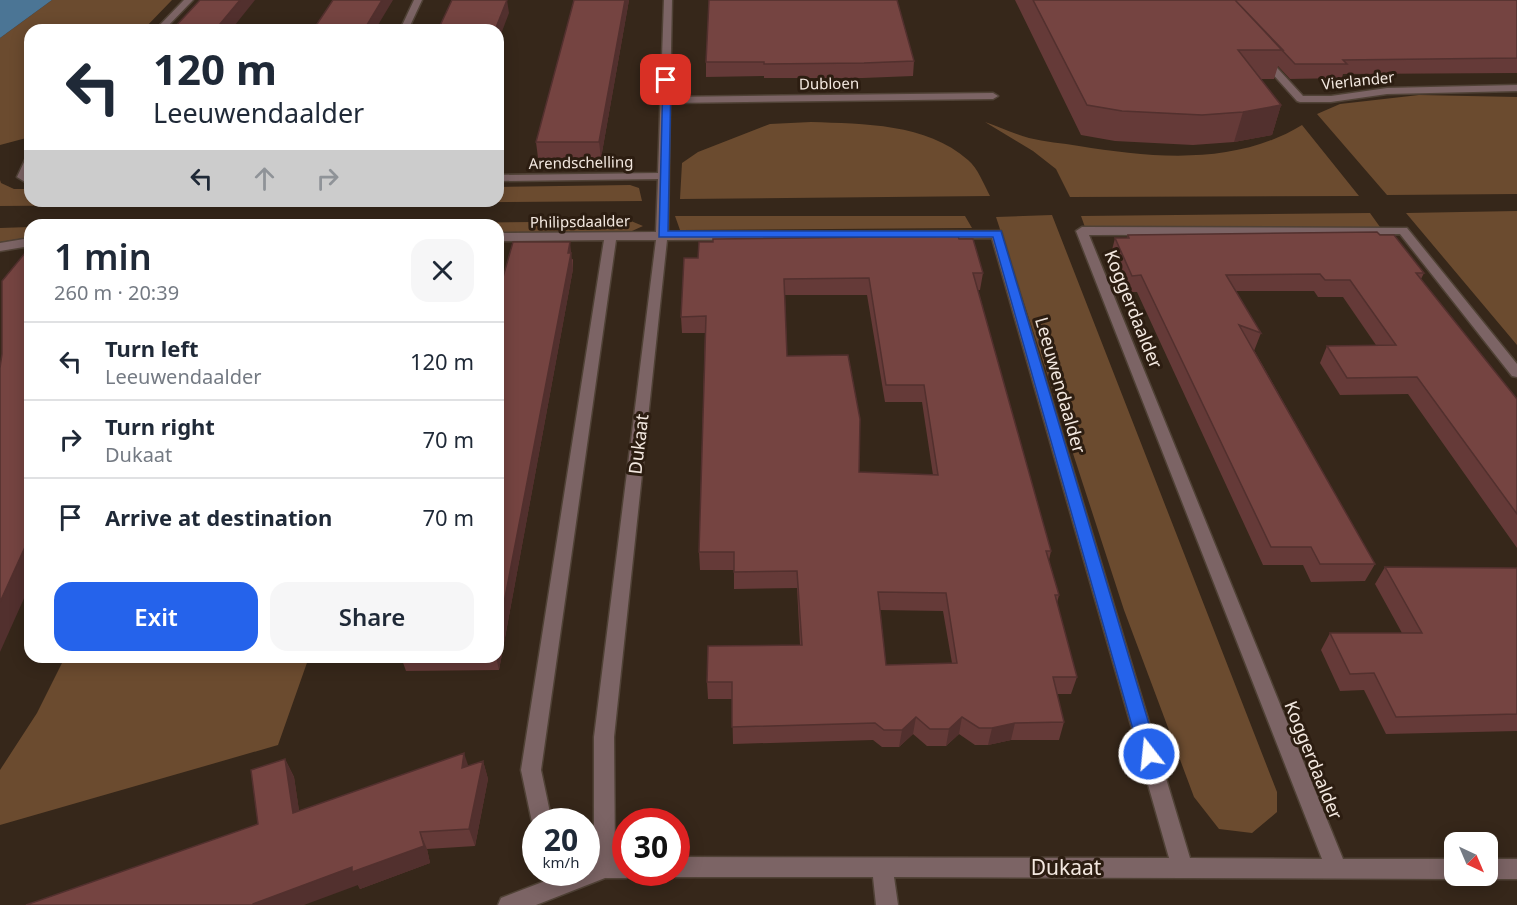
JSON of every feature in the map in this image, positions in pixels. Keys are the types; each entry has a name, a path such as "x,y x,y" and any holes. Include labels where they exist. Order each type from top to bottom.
{"street":[{"path":"165,24 189,0"},
{"path":"408,24 418,0"},
{"name":"Dukaat","path":"612,832 604,737 662,235 669,0"},
{"name":"Vierlander","path":"1255,49 1300,99 1331,99 1387,91 1517,88"},
{"name":"Dubloen","path":"666,100 993,96"},
{"name":"Arendschelling","path":"504,178 664,176"},
{"name":"Koggerdaalder","path":"1336,868 1082,231 1403,230 1517,373"},
{"name":"Leeuwendaalder","path":"662,235 997,234 1182,868"},
{"path":"539,808 531,770 611,235"},
{"name":"Philipsdaalder","path":"504,237 662,235"},
{"path":"0,247 24,243"},
{"path":"882,866 886,905"},
{"name":"Dukaat","path":"690,867 1444,869"},
{"path":"1498,869 1517,869"},
{"path":"510,905 544,886"}],"shaded area":[{"path":"52,0 172,0 149,24 24,24 24,139 0,145 0,38"},
{"path":"1419,95 1517,97 1517,194 1387,195 1317,114 1340,104"},
{"path":"811,122 873,125 914,132 933,139 972,163 990,196 680,199 682,163 698,152 770,124"},
{"path":"985,122 1041,141 1136,154 1164,155 1222,153 1276,138 1302,125 1359,196 1070,197 1056,169 1033,151"},
{"path":"0,180 1,183 14,189 24,189 24,206 0,206"},
{"path":"630,185 639,188 642,201 504,202 504,187"},
{"path":"1517,211 1517,345 1406,213"},
{"path":"1370,213 1380,227 1086,230 1081,216"},
{"path":"1052,215 1277,792 1277,812 1252,833 1219,829 1194,797 1124,610 996,217"},
{"path":"675,216 965,216 972,228 680,230"},
{"path":"631,221 643,226 632,231 504,232 504,222"},
{"path":"24,227 24,238 0,242 0,228"},
{"path":"62,663 307,663 278,745 0,825 0,770 37,713"}],"water":[{"path":"0,0 52,0 0,38"}],"building":[{"path":"200,0 240,0 220,24 178,24"},
{"path":"333,0 382,0 368,24 317,24"},
{"path":"452,0 507,0 497,24 441,24"},
{"path":"574,0 625,0 599,142 536,142"},
{"path":"709,0 897,0 914,61 764,64 764,62 706,62"},
{"path":"1033,0 1235,0 1283,50 1238,50 1281,105 1243,112 1202,115 1122,111 1087,105"},
{"path":"1235,0 1517,0 1517,58 1343,60 1347,64 1295,64"},
{"path":"1377,232 1380,235 1394,235 1424,273 1416,273 1517,399 1517,514 1417,377 1347,378 1327,346 1396,345 1350,280 1325,280 1320,274 1226,275 1261,333 1239,325 1375,564 1320,564 1311,547 1271,547 1141,275 1132,276 1115,238 1129,238 1128,235"},
{"path":"958,236 959,239 973,239 983,273 973,273 1051,551 1046,551 1059,595 1055,595 1077,677 1053,677 1064,722 1015,723 979,728 962,717 949,729 930,729 916,717 902,730 884,730 875,723 732,727 732,682 707,682 708,646 802,645 797,571 734,572 734,552 699,552 706,316 681,317 684,258 698,258 699,242 713,242 713,239","holes":["869,278 886,385 924,385 938,475 859,472 860,419 848,355 787,356 784,279","878,592 946,593 957,663 886,665"]},
{"path":"513,242 570,242 568,253 571,253 504,603 504,274"},
{"path":"24,254 24,549 0,602 0,368 2,281"},
{"path":"1385,567 1517,568 1517,714 1396,717 1374,673 1350,674 1330,633 1422,633"},
{"path":"464,753 462,768 483,761 469,829 420,832 424,846 352,872 352,867 253,905 26,905 258,824 251,770 285,759 293,813"}],"route":[{"path":"666,80 662,235 997,234 1149,754"}]}
